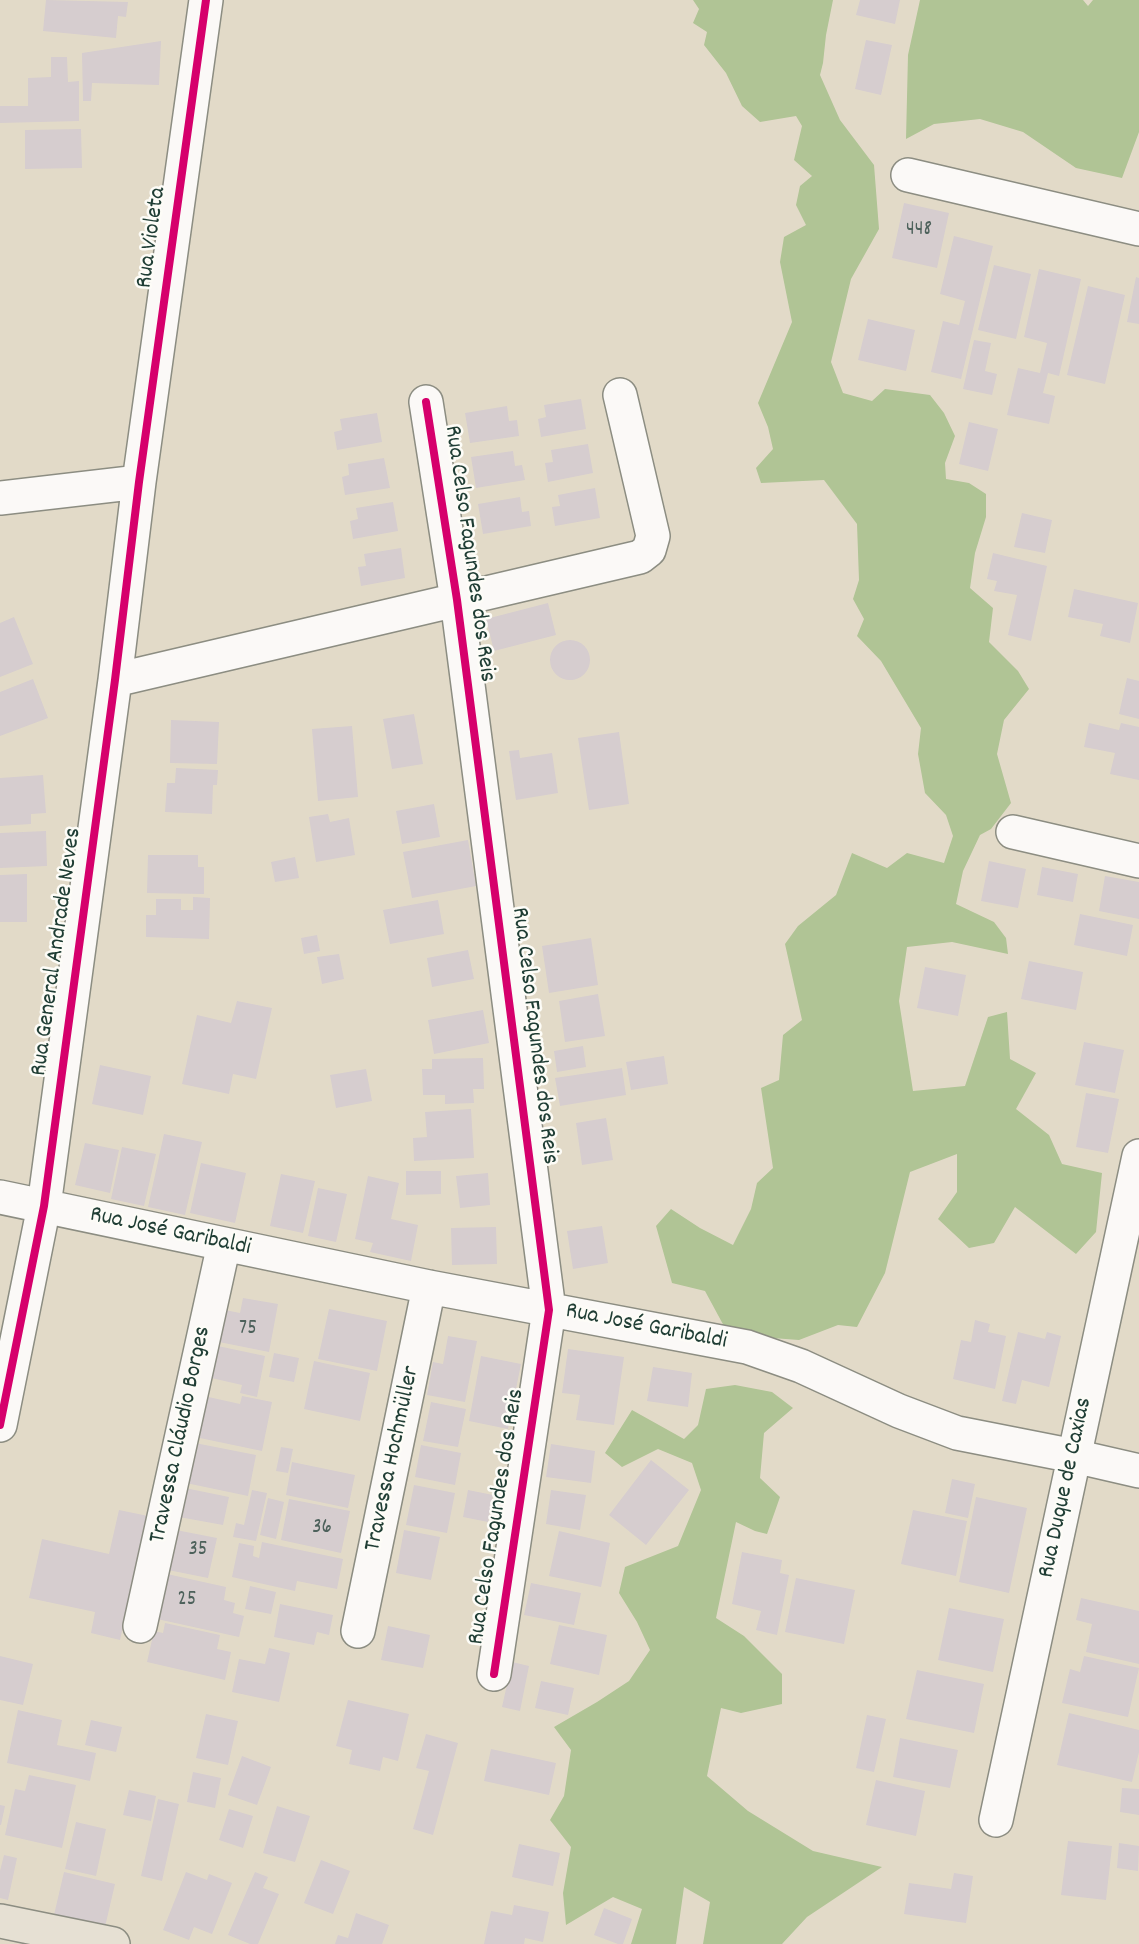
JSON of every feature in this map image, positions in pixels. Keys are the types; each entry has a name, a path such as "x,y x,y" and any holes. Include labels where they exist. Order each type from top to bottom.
{"main road":[{"path":"0,1921 113,1944"}],"street":[{"name":"Rua Violeta","path":"139,482 206,0"},
{"path":"908,175 1139,229"},
{"path":"114,680 640,557 649,550 653,536 620,395"},
{"name":"Rua Celso Fagundes dos Reis","path":"426,402 457,600 549,1310 494,1674"},
{"path":"0,498 139,482"},
{"name":"Rua General Andrade Neves","path":"1,1413 44,1206 139,482"},
{"path":"1012,832 1139,861"},
{"name":"Rua Duque de Caxias","path":"996,1820 1139,1156"},
{"name":"Rua José Garibaldi","path":"0,1197 429,1287 747,1347 801,1366 899,1411 957,1433 1139,1471"},
{"name":"Travessa Cláudio Borges","path":"140,1626 224,1244"},
{"name":"Travessa Hochmüller","path":"358,1631 429,1287"}],"green space":[{"path":"693,0 833,0 820,75 840,120 874,165 879,229 851,279 831,362 843,393 872,401 885,389 930,395 944,413 955,436 945,463 946,479 969,483 986,494 986,517 975,553 970,588 993,608 989,642 1018,671 1029,689 1004,720 997,754 1011,803 991,829 980,835 963,871 956,904 994,922 1006,938 1008,954 952,942 907,947 899,1001 913,1091 965,1086 988,1017 1007,1012 1010,1059 1036,1073 1016,1109 1049,1135 1062,1164 1102,1173 1096,1232 1076,1254 1015,1207 994,1243 969,1248 938,1219 957,1192 957,1154 910,1172 885,1273 857,1327 838,1325 799,1340 759,1337 725,1328 705,1291 672,1283 656,1226 671,1209 700,1228 733,1245 751,1209 757,1183 773,1168 761,1088 779,1080 783,1035 802,1020 785,944 798,926 836,895 852,853 887,868 907,853 944,863 953,836 946,815 925,793 918,754 921,728 881,661 857,636 864,619 853,599 859,580 857,524 824,480 761,483 756,468 773,449 768,427 758,403 792,322 780,262 784,237 806,225 796,205 800,186 812,176 794,160 802,126 796,116 760,122 742,106 726,73 704,45 707,32 693,23 699,9"},
{"path":"920,0 1083,0 1088,6 1093,0 1139,0 1139,132 1122,178 1076,168 1023,132 980,119 934,124 906,139 908,55"},
{"path":"735,1385 772,1392 793,1408 764,1433 760,1478 780,1497 767,1534 736,1522 716,1618 744,1636 782,1674 782,1704 741,1713 721,1708 707,1776 748,1811 813,1851 882,1867 807,1917 782,1944 703,1944 710,1902 684,1887 676,1944 631,1944 642,1909 613,1897 566,1925 563,1893 571,1847 550,1820 564,1796 571,1750 554,1727 629,1681 650,1650 637,1622 619,1593 625,1567 678,1546 701,1490 692,1463 658,1449 622,1467 605,1453 632,1410 684,1439 698,1425 706,1389"}],"building":[{"path":"46,0 128,2 126,17 118,16 116,38 43,31"},
{"path":"860,0 900,0 895,24 856,15"},
{"path":"866,40 892,45 881,95 855,89"},
{"path":"161,41 159,85 92,83 91,101 83,101 82,53"},
{"path":"51,57 67,57 68,82 79,81 79,121 0,123 0,106 28,106 28,78 51,77"},
{"path":"81,129 82,168 25,169 25,130"},
{"path":"904,203 949,213 937,268 892,258"},
{"path":"954,236 993,246 961,379 931,372 943,321 959,325 965,301 940,294"},
{"path":"994,265 1031,274 1016,339 978,330"},
{"path":"1039,269 1081,279 1059,376 1048,373 1043,393 1055,396 1049,424 1007,415 1018,368 1040,373 1047,343 1024,337"},
{"path":"1136,277 1139,278 1139,324 1127,322"},
{"path":"1088,286 1125,295 1105,384 1067,375"},
{"path":"868,319 915,330 906,371 858,360"},
{"path":"974,340 991,343 985,371 997,374 992,395 963,389"},
{"path":"581,399 586,429 541,437 538,419 546,417 544,405"},
{"path":"507,406 509,421 517,420 519,436 470,443 465,413"},
{"path":"377,413 382,442 337,450 334,432 342,430 340,419"},
{"path":"969,422 998,429 988,471 959,464"},
{"path":"588,444 593,473 548,482 545,463 553,462 551,450"},
{"path":"513,451 515,466 522,465 525,480 476,488 471,457"},
{"path":"384,458 390,488 345,495 342,477 349,475 348,464"},
{"path":"595,488 600,518 555,526 552,507 560,506 558,495"},
{"path":"520,497 522,512 529,511 531,526 483,534 478,504"},
{"path":"393,502 398,531 353,539 350,521 358,519 356,508"},
{"path":"1022,513 1052,520 1045,553 1014,547"},
{"path":"401,548 405,578 361,586 358,567 366,566 364,554"},
{"path":"993,553 1047,566 1031,641 1008,635 1017,595 994,591 997,581 987,579"},
{"path":"1074,589 1138,603 1130,643 1100,636 1103,624 1068,617"},
{"path":"548,603 556,635 494,651 486,619"},
{"path":"14,617 33,664 0,677 0,623"},
{"path":"570,640 584,646 590,660 584,674 570,680 556,674 550,660 556,646"},
{"path":"1127,678 1139,681 1139,719 1119,714"},
{"path":"33,679 48,718 0,736 0,692"},
{"path":"414,714 423,764 392,769 383,719"},
{"path":"171,720 219,722 217,764 170,763"},
{"path":"1089,723 1119,730 1121,723 1139,727 1139,780 1110,774 1115,753 1084,747"},
{"path":"352,726 358,797 318,801 312,729"},
{"path":"619,732 629,804 589,810 578,738"},
{"path":"519,750 520,758 552,753 558,793 516,800 509,751"},
{"path":"176,768 218,770 217,785 213,785 212,814 165,812 167,783 175,783"},
{"path":"43,775 46,813 31,814 31,824 0,826 0,778"},
{"path":"434,804 440,837 402,844 396,811"},
{"path":"328,814 330,822 349,818 355,855 316,862 309,817"},
{"path":"46,831 47,866 0,868 0,833"},
{"path":"468,840 476,886 412,898 403,852"},
{"path":"148,855 198,855 198,867 204,867 204,894 147,893"},
{"path":"295,857 299,878 275,882 271,862"},
{"path":"989,861 1026,869 1018,908 981,901"},
{"path":"1042,867 1078,874 1073,902 1037,895"},
{"path":"27,874 27,922 0,922 0,875"},
{"path":"1105,876 1139,882 1139,919 1099,911"},
{"path":"193,897 210,898 209,939 146,937 146,915 156,915 156,899 181,899 181,910 193,910"},
{"path":"438,900 444,934 390,944 383,910"},
{"path":"1080,914 1133,925 1127,956 1074,945"},
{"path":"317,935 320,951 304,954 301,938"},
{"path":"591,938 598,985 549,993 542,946"},
{"path":"468,950 474,979 432,987 427,958"},
{"path":"339,954 344,979 322,984 317,957"},
{"path":"1029,961 1083,972 1076,1010 1021,999"},
{"path":"925,967 966,975 958,1016 917,1008"},
{"path":"598,994 605,1036 565,1042 559,1001"},
{"path":"237,1001 272,1008 256,1079 233,1074 229,1094 182,1084 197,1015 231,1023"},
{"path":"483,1010 489,1043 434,1054 428,1020"},
{"path":"1084,1042 1124,1050 1115,1093 1075,1085"},
{"path":"583,1046 586,1067 557,1072 554,1051"},
{"path":"664,1056 668,1084 631,1090 626,1062"},
{"path":"483,1058 484,1089 473,1089 474,1103 445,1104 445,1095 423,1095 422,1069 432,1069 432,1059"},
{"path":"100,1065 151,1076 143,1115 92,1104"},
{"path":"622,1068 626,1095 560,1106 555,1078"},
{"path":"366,1069 372,1101 336,1108 330,1075"},
{"path":"1086,1093 1119,1099 1108,1153 1076,1147"},
{"path":"471,1109 474,1158 414,1161 413,1138 427,1137 425,1112"},
{"path":"606,1118 613,1160 582,1165 576,1123"},
{"path":"164,1134 202,1142 185,1215 148,1207"},
{"path":"85,1143 119,1150 110,1193 75,1185"},
{"path":"122,1147 156,1154 144,1206 111,1199"},
{"path":"201,1163 246,1173 235,1223 190,1213"},
{"path":"406,1171 441,1171 441,1194 406,1195"},
{"path":"488,1173 490,1205 460,1208 456,1176"},
{"path":"281,1174 315,1181 303,1233 270,1226"},
{"path":"368,1176 399,1183 391,1219 418,1225 411,1261 370,1252 373,1243 355,1239"},
{"path":"318,1188 347,1194 336,1242 308,1236"},
{"path":"602,1226 608,1263 573,1269 567,1231"},
{"path":"496,1227 497,1264 452,1265 451,1228"},
{"path":"243,1298 278,1304 269,1352 214,1341 220,1309 240,1313"},
{"path":"329,1309 387,1321 377,1371 318,1359"},
{"path":"975,1320 990,1324 988,1332 1006,1336 995,1389 953,1379 961,1340 971,1342"},
{"path":"1018,1332 1045,1339 1047,1332 1061,1336 1049,1387 1022,1380 1016,1404 1002,1401"},
{"path":"448,1336 477,1341 465,1402 427,1395 433,1362 443,1364"},
{"path":"213,1345 265,1356 257,1397 240,1393 242,1385 207,1377"},
{"path":"568,1349 624,1357 614,1425 576,1420 580,1395 562,1393"},
{"path":"274,1353 299,1358 294,1382 269,1377"},
{"path":"481,1356 521,1364 508,1429 469,1421"},
{"path":"314,1361 370,1373 360,1421 304,1409"},
{"path":"653,1367 692,1373 688,1407 647,1401"},
{"path":"204,1396 240,1404 242,1396 272,1402 262,1451 195,1437"},
{"path":"431,1402 466,1409 458,1447 423,1441"},
{"path":"195,1443 256,1455 248,1496 186,1483"},
{"path":"551,1444 595,1451 591,1483 546,1477"},
{"path":"421,1445 461,1453 455,1485 415,1477"},
{"path":"281,1447 293,1449 288,1473 276,1471"},
{"path":"651,1460 689,1490 646,1545 609,1515"},
{"path":"292,1462 355,1475 348,1508 286,1495"},
{"path":"952,1479 975,1484 968,1518 945,1513"},
{"path":"414,1485 455,1493 447,1533 406,1525"},
{"path":"185,1488 229,1497 223,1525 179,1517"},
{"path":"252,1490 267,1493 256,1541 233,1537 236,1523 244,1525"},
{"path":"468,1490 493,1495 488,1522 463,1517"},
{"path":"551,1490 586,1495 580,1530 546,1524"},
{"path":"976,1497 1027,1508 1009,1593 959,1582"},
{"path":"268,1498 284,1502 276,1539 260,1535"},
{"path":"289,1499 350,1511 341,1553 281,1540"},
{"path":"119,1510 148,1516 120,1640 91,1633 95,1612 29,1598 42,1539 109,1554"},
{"path":"913,1510 967,1521 956,1576 901,1564"},
{"path":"176,1530 217,1538 208,1578 168,1570"},
{"path":"404,1530 440,1537 431,1580 396,1573"},
{"path":"559,1531 610,1543 601,1587 549,1576"},
{"path":"262,1542 343,1559 337,1589 297,1581 295,1591 232,1577 239,1543 254,1546 253,1556 259,1558"},
{"path":"742,1552 782,1560 780,1573 789,1575 777,1635 756,1630 761,1611 732,1604"},
{"path":"167,1574 226,1587 224,1600 235,1603 233,1613 244,1616 239,1637 157,1619"},
{"path":"796,1578 855,1590 844,1644 785,1632"},
{"path":"531,1583 581,1593 574,1625 524,1615"},
{"path":"250,1586 276,1592 271,1614 245,1609"},
{"path":"1081,1598 1139,1611 1139,1664 1086,1652 1092,1624 1076,1620"},
{"path":"280,1604 333,1615 329,1635 317,1632 314,1645 274,1637"},
{"path":"949,1608 1004,1619 993,1672 938,1660"},
{"path":"165,1623 220,1635 217,1649 231,1652 225,1680 147,1662 154,1631 163,1633"},
{"path":"559,1625 607,1635 599,1675 550,1664"},
{"path":"388,1626 430,1635 423,1668 381,1660"},
{"path":"269,1648 290,1653 279,1702 232,1692 239,1659 265,1664"},
{"path":"0,1656 33,1664 23,1705 0,1700"},
{"path":"1084,1656 1139,1668 1128,1717 1062,1703 1070,1669 1080,1672"},
{"path":"512,1662 529,1666 520,1711 502,1707"},
{"path":"917,1670 984,1684 974,1733 906,1719"},
{"path":"541,1681 574,1688 568,1715 535,1708"},
{"path":"348,1700 409,1714 398,1761 383,1757 380,1771 349,1764 352,1750 336,1746"},
{"path":"18,1710 62,1720 57,1745 96,1753 90,1781 7,1763"},
{"path":"1069,1713 1139,1730 1139,1752 1132,1782 1057,1765"},
{"path":"206,1714 238,1721 228,1765 196,1758"},
{"path":"867,1715 886,1719 874,1772 856,1768"},
{"path":"91,1720 122,1727 116,1752 85,1745"},
{"path":"426,1734 458,1743 433,1835 413,1829 429,1771 416,1768"},
{"path":"900,1738 958,1750 950,1788 893,1777"},
{"path":"491,1749 556,1763 549,1795 484,1781"},
{"path":"242,1756 271,1767 257,1805 228,1795"},
{"path":"193,1772 221,1778 215,1808 187,1802"},
{"path":"29,1775 76,1785 62,1848 5,1835 15,1789 25,1791"},
{"path":"876,1780 925,1791 916,1836 866,1825"},
{"path":"1122,1788 1139,1789 1139,1815 1120,1812"},
{"path":"129,1790 156,1796 151,1821 123,1815"},
{"path":"158,1799 179,1804 162,1881 141,1876"},
{"path":"0,1805 5,1806 1,1825 0,1825"},
{"path":"277,1806 310,1816 295,1862 263,1853"},
{"path":"229,1809 253,1816 243,1848 219,1840"},
{"path":"76,1822 106,1829 96,1876 65,1869"},
{"path":"1068,1841 1112,1846 1106,1900 1061,1895"},
{"path":"1119,1843 1139,1846 1138,1871 1117,1868"},
{"path":"519,1844 560,1853 553,1886 512,1877"},
{"path":"4,1855 17,1858 8,1900 0,1898 0,1871"},
{"path":"321,1860 350,1871 333,1914 304,1903"},
{"path":"64,1872 115,1884 105,1927 54,1915"},
{"path":"186,1872 207,1880 209,1874 232,1883 212,1934 194,1927 189,1940 163,1930"},
{"path":"255,1872 268,1877 263,1888 279,1894 258,1944 250,1944 228,1935"},
{"path":"954,1873 973,1876 966,1923 904,1914 909,1883 951,1889"},
{"path":"514,1905 549,1912 543,1942 525,1938 524,1944 484,1944 491,1911 512,1915"},
{"path":"604,1908 632,1919 623,1944 594,1935"},
{"path":"356,1913 389,1925 382,1944 335,1944 338,1935 348,1938"}],"cycle path":[{"path":"0,1425 44,1206 115,680 139,482 206,0"},
{"path":"426,402 457,600 549,1310 494,1674"}]}
